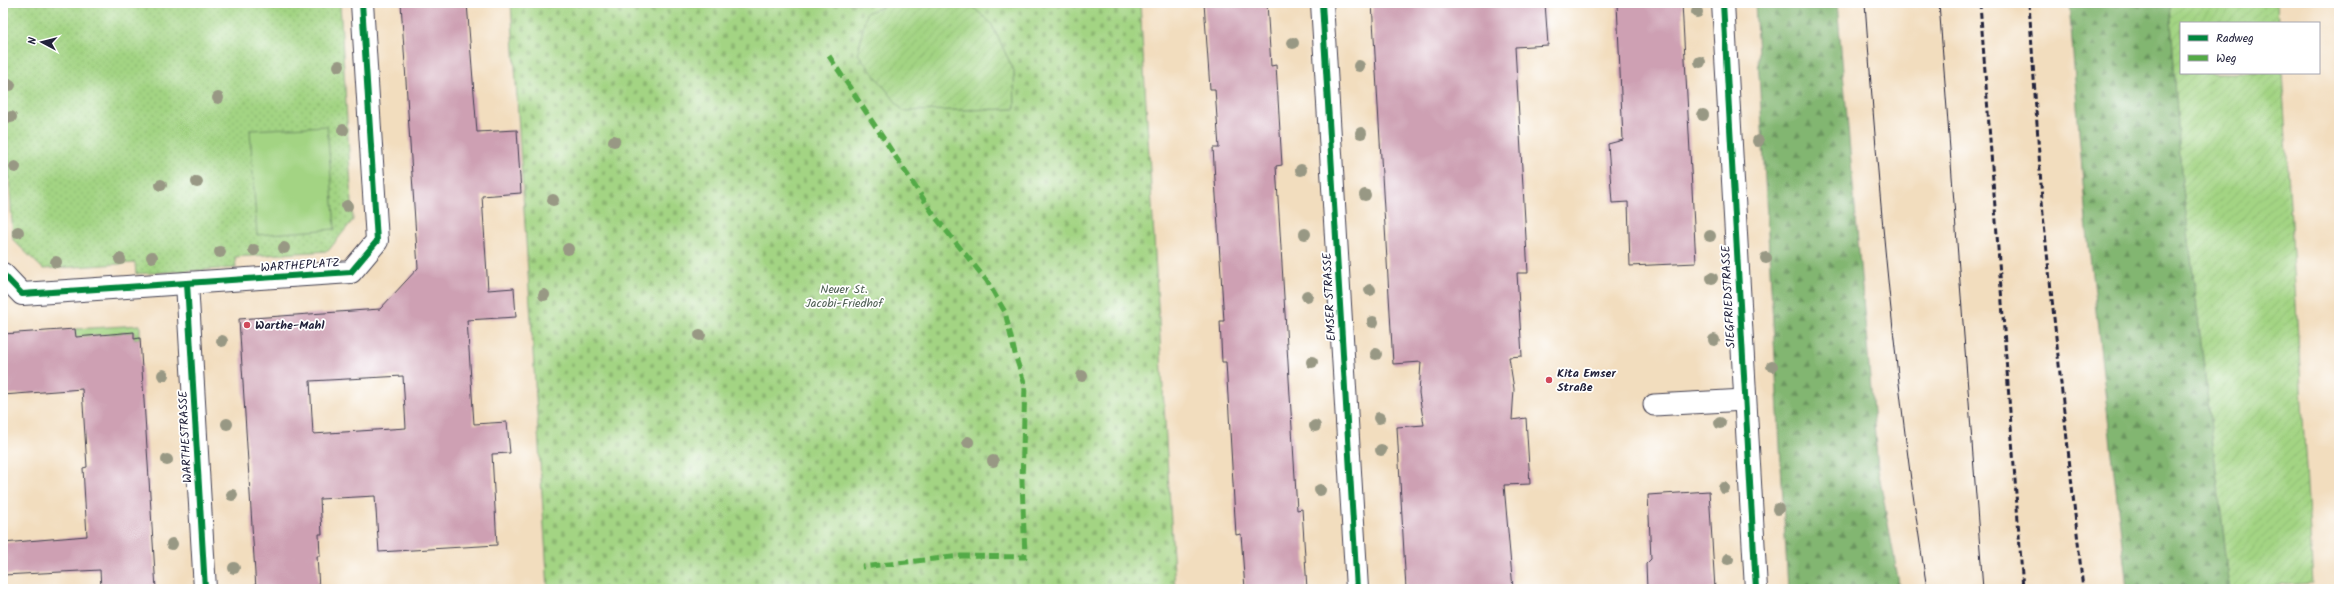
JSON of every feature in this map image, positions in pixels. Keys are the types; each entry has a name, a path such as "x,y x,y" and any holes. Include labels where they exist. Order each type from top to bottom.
{"street":[{"name":"WARTHEPLATZ","path":"3,274 22,294 351,272 377,241 362,3"},
{"name":"EMSER STRASSE","path":"1322,3 1357,589"},
{"name":"SIEGFRIEDSTRASSE","path":"1723,3 1756,589"},
{"name":"WARTHESTRASSE","path":"187,283 206,589"}],"lane":[{"path":"1654,405 1745,400"}],"green space":[{"path":"3,3 340,3 353,220 328,251 235,257 236,268 136,274 135,263 43,269 13,240 3,70"},
{"name":"Neuer St. Jacobi-Friedhof","path":"511,3 1140,3 1175,589 548,589"},
{"path":"893,3 968,3 991,23 1014,71 1015,109 903,111 858,54 866,13"},
{"path":"1755,3 1837,3 1878,469 1900,589 1788,589"},
{"path":"2069,3 2170,3 2181,171 2230,589 2127,589 2086,221"},
{"path":"2170,3 2277,3 2278,22 2180,22 2180,74 2282,74 2313,583 2230,589 2181,171"},
{"path":"327,126 335,229 257,235 250,130"},
{"path":"140,325 140,338 134,339 134,332 112,334 112,340 76,343 75,329"}],"building":[{"path":"401,3 467,3 477,132 517,130 521,193 482,196 488,290 514,288 516,317 467,320 474,424 507,422 510,453 492,454 497,545 379,552 375,496 320,499 322,534 319,534 320,556 317,556 319,589 256,589 239,319 380,309 418,268","holes":["403,376 406,428 313,434 310,381"]},
{"path":"1204,3 1267,3 1271,66 1276,65 1282,165 1276,166 1297,510 1302,509 1307,589 1245,589 1241,534 1236,535 1226,362 1222,362 1220,321 1224,321 1213,148 1219,148 1215,89 1210,89"},
{"path":"1372,3 1545,3 1548,45 1515,47 1528,273 1517,273 1522,356 1509,357 1514,389 1512,420 1526,418 1530,484 1504,485 1513,589 1406,589 1397,427 1424,425 1419,393 1421,362 1393,364"},
{"path":"1617,3 1682,3 1696,263 1630,266 1628,202 1612,203 1608,144 1623,140"},
{"path":"75,329 76,337 134,332 134,339 140,338 156,589 101,589 100,570 3,575 3,543 87,536 83,468 87,467 82,389 3,395 3,334"},
{"path":"1709,491 1715,589 1647,589 1646,564 1651,559 1648,495"}],"tram line":[{"path":"1865,3 1876,150 1897,370 1927,589"},
{"path":"1939,3 1983,589"}],"railway":[{"path":"1980,3 2023,589"},
{"path":"2029,3 2043,215 2083,589"}],"marked path":[{"path":"829,56 936,218 987,281 1005,312 1016,358 1025,385 1022,481 1025,557 961,556 862,567"}],"cycle path":[{"path":"3,274 22,294 351,272 377,241 362,3"},
{"path":"1322,3 1357,589"},
{"path":"1723,3 1756,589"},
{"path":"187,283 205,589"}],"place":[{"name":"Warthe-Mahl","path":"247,325"},
{"name":"Kita Emser Straße","path":"1549,380"}]}
